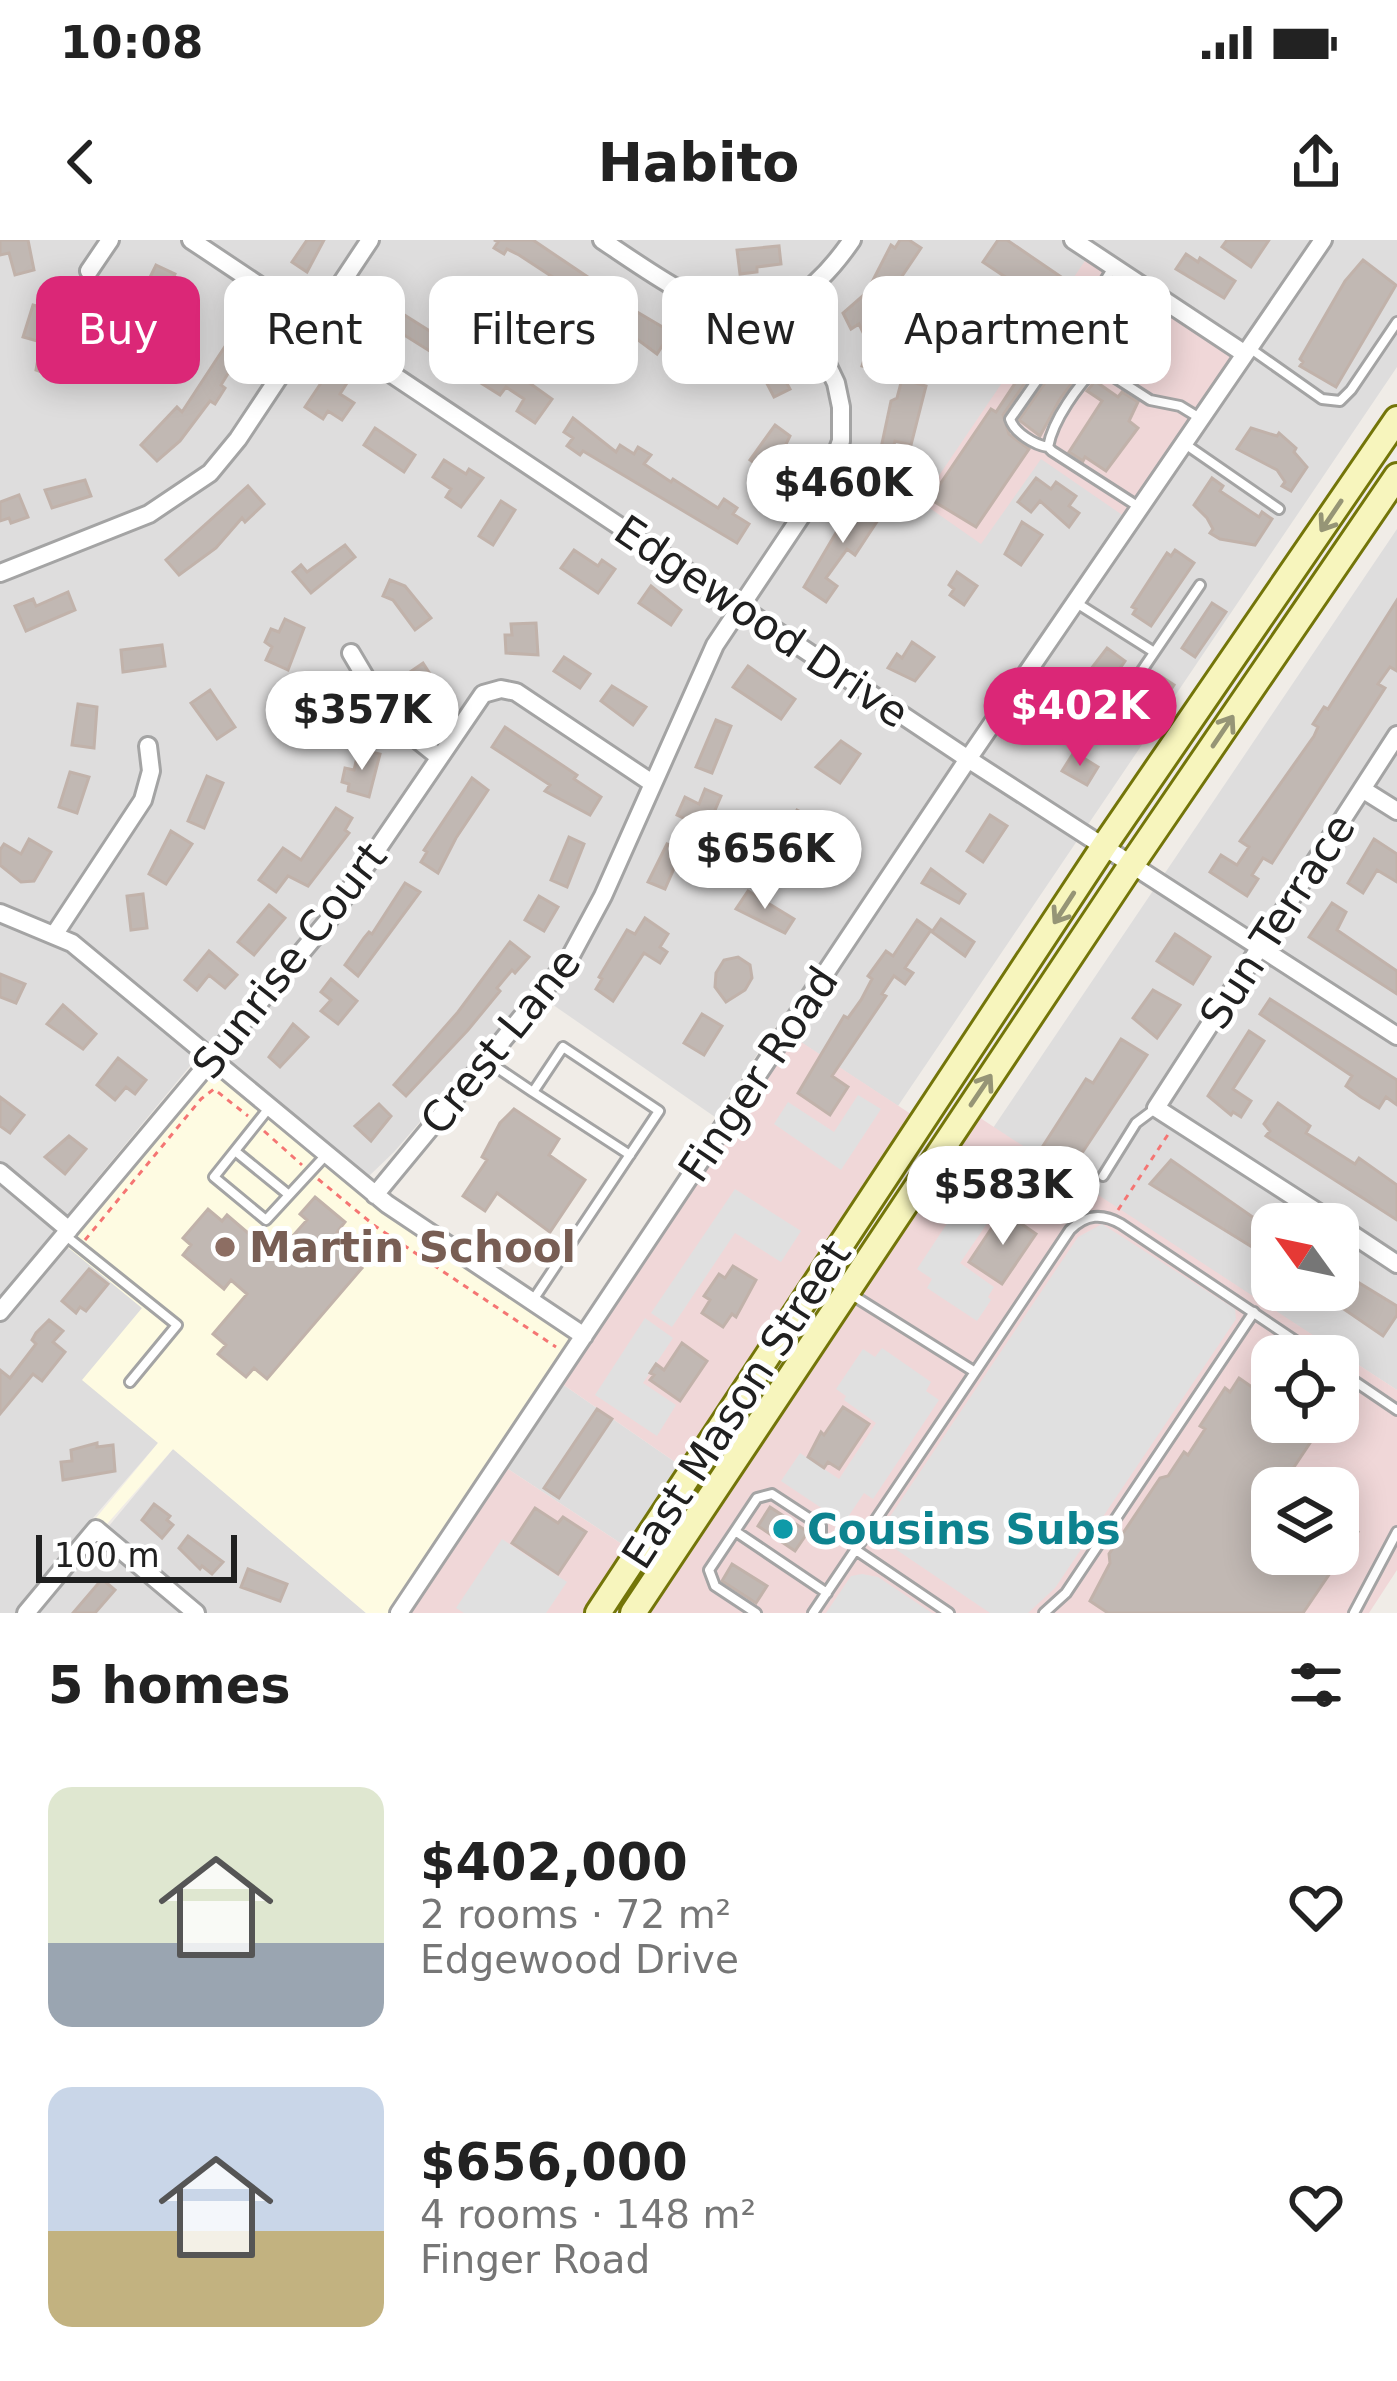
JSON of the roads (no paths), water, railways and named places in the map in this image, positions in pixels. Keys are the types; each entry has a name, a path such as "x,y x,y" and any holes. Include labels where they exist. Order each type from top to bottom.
{"main road":[{"name":"East Mason Street","path":"598,1613 1104,847 1397,419"},
{"name":"East Mason Street","path":"633,1613 1397,476"}],"street":[{"path":"89,272 110,240"},
{"name":"Edgewood Drive","path":"190,240 244,276"},
{"path":"346,276 370,240"},
{"path":"825,276 852,240"},
{"path":"1073,240 1247,351"},
{"name":"Finger Road","path":"399,1613 968,759 1323,240"},
{"path":"611,242 662,278"},
{"name":"Edgewood Drive","path":"405,383 968,759 1397,1036"},
{"path":"0,573 149,514 193,488 227,454 274,384"},
{"name":"Crest Lane","path":"375,1195 568,961 603,896 696,680 828,476 841,442 842,406 836,384"},
{"path":"351,653 388,717 439,757"},
{"name":"Sunrise Court","path":"0,1312 71,1237 331,917 477,701 490,691 507,689 652,783"},
{"name":"Sun Terrace","path":"1156,1108 1397,735"},
{"path":"54,935 143,800 151,771 148,746"},
{"path":"1363,789 1397,811"},
{"path":"0,913 72,943 375,1195 584,1336"},
{"path":"1156,1108 1303,1203"},
{"path":"0,1172 71,1237"},
{"path":"1359,1239 1397,1264"},
{"path":"26,1613 96,1529 196,1613"}],"lane":[{"path":"1108,276 1113,267"},
{"path":"1247,351 1330,402 1352,390 1397,322"},
{"path":"1034,384 1010,419 1015,428 1140,508"},
{"path":"1048,447 1051,433 1086,384"},
{"path":"1126,384 1150,400 1180,406 1201,419"},
{"path":"1184,444 1279,509"},
{"path":"1105,724 1200,585"},
{"path":"1075,602 1154,652"},
{"path":"532,1301 659,1111 563,1047 533,1092"},
{"path":"487,1061 630,1155"},
{"path":"270,1107 214,1178 266,1220 327,1155"},
{"path":"1103,1175 1136,1123 1156,1108"},
{"path":"235,1151 289,1195"},
{"path":"813,1613 1072,1228 1089,1217 1112,1219 1287,1335"},
{"path":"71,1237 177,1325 130,1382"},
{"path":"821,1275 975,1372"},
{"path":"1044,1613 1066,1593 1254,1312"},
{"path":"1359,1384 1397,1410"},
{"path":"756,1613 716,1586 710,1570 757,1498 772,1494 820,1526 821,1540"},
{"path":"735,1532 827,1593"},
{"path":"1354,1613 1397,1532"},
{"path":"856,1550 949,1613"}],"place":[{"name":"Martin School","path":"225,1247"},
{"name":"Cousins Subs","path":"783,1529"}]}
